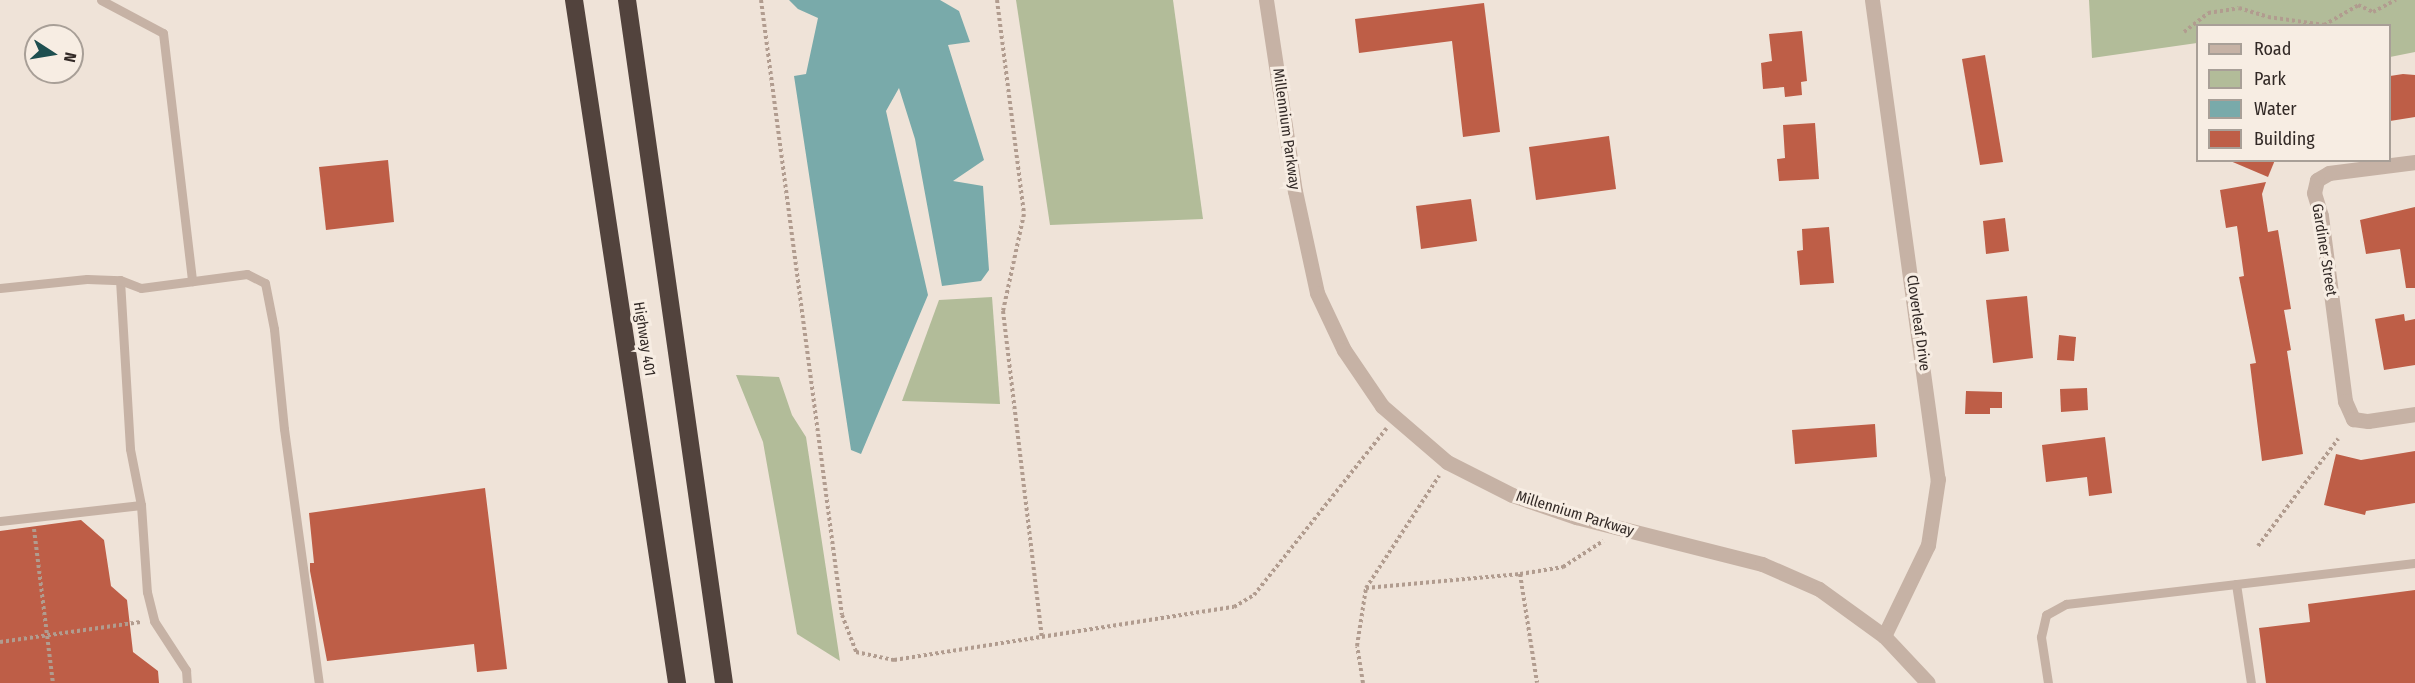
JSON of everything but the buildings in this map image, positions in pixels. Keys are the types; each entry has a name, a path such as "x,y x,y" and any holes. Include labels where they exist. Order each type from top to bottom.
{"highway":[{"name":"Highway 401","path":"574,0 676,683"},
{"name":"Highway 401","path":"627,0 724,683"},
{"path":"668,620 671,683"}],"street":[{"name":"Millennium Parkway","path":"1266,0 1295,191 1317,293 1344,350 1395,418 1447,462 1544,508 1761,564 1819,589 1884,636 1928,683"},
{"name":"Cloverleaf Drive","path":"1872,0 1938,479 1928,545 1884,636"},
{"name":"Gardiner Street","path":"2415,162 2329,173 2317,180 2314,193 2321,216 2344,401 2353,419 2367,421 2415,414"}],"lane":[{"path":"101,0 163,33 192,281"},
{"path":"0,288 87,279 120,280 141,288 247,274 265,283 274,329 283,419 320,683"},
{"path":"120,280 130,449 141,505 143,565 154,621 182,663 187,683"},
{"path":"0,521 141,505"},
{"path":"2048,683 2041,637 2046,615 2055,608 2415,563"},
{"path":"2236,584 2252,683"}],"path":[{"path":"761,0 842,615 856,652 894,660 1234,607 1254,595 1395,418"},
{"path":"997,0 1024,214 1004,311 1042,637"},
{"path":"2184,33 2208,13 2239,8 2268,17 2324,24 2358,5 2373,12 2396,0"},
{"path":"2258,546 2338,439"},
{"path":"1363,683 1357,646 1366,588 1447,462"},
{"path":"31,519 49,636 53,683"},
{"path":"1366,588 1520,574 1563,567 1621,529"},
{"path":"1520,574 1537,683"},
{"path":"0,642 154,621"}],"green space":[{"path":"1016,0 1173,0 1203,219 1050,225"},
{"path":"2089,0 2415,0 2415,52 2391,57 2391,24 2196,24 2196,43 2092,58"},
{"path":"992,297 1000,404 902,401 939,300"},
{"path":"736,375 779,377 792,415 806,437 840,661 797,634 763,442"}],"water":[{"path":"789,0 940,0 959,11 970,42 948,45 984,160 953,181 983,186 989,270 981,281 942,286 915,139 899,88 886,111 928,295 861,454 851,450 794,76 806,74 818,18 798,9"}]}
